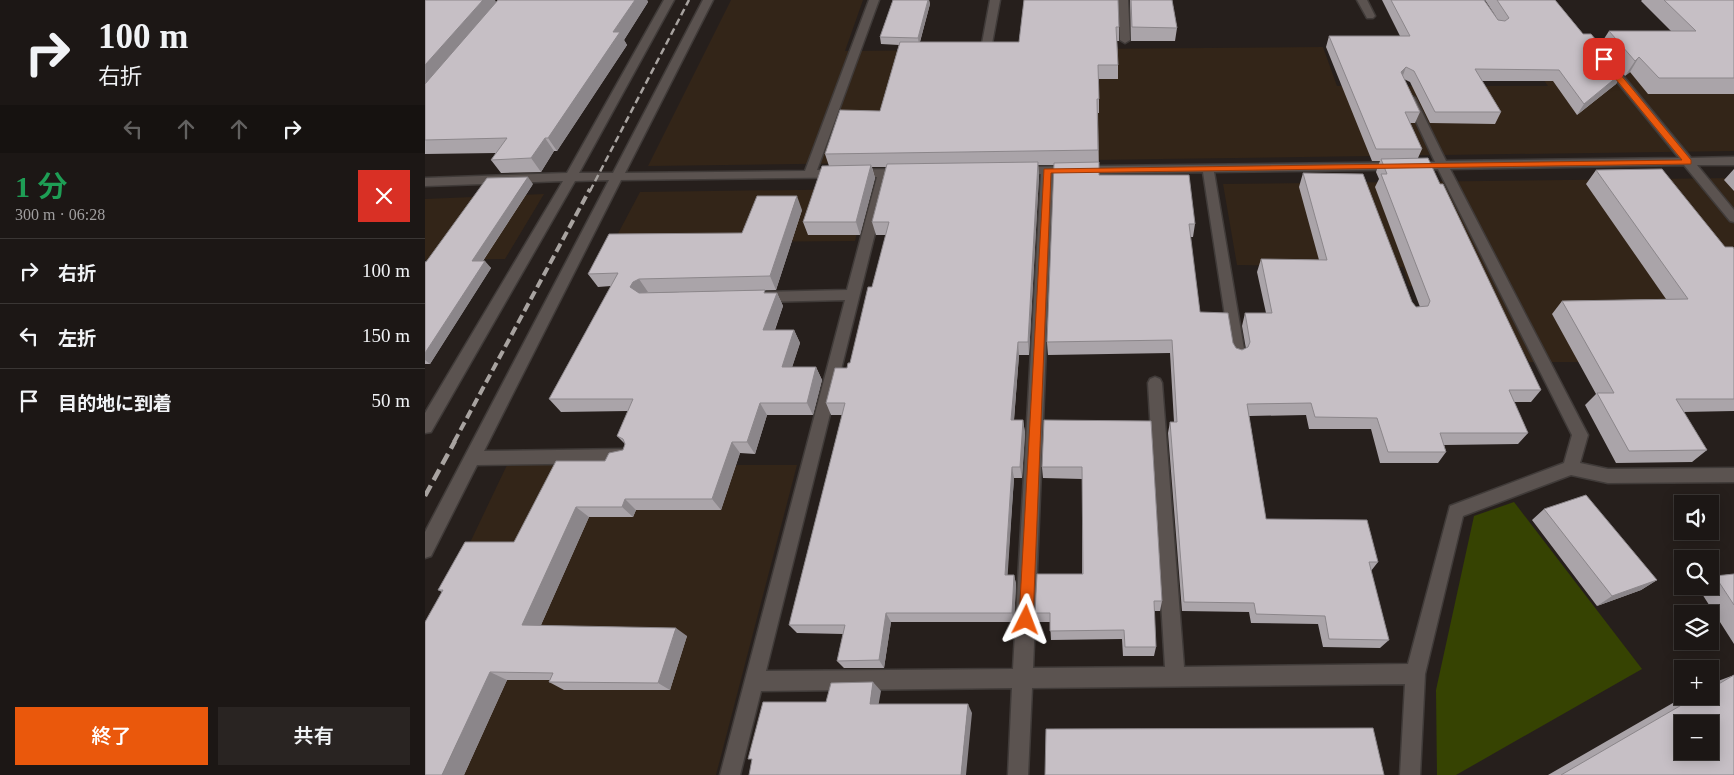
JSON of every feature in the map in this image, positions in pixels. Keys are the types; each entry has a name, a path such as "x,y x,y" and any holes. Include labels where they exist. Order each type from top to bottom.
{"street":[{"path":"425,426 571,177 669,0"},
{"path":"425,550 708,0"},
{"path":"810,174 874,0"},
{"path":"987,49 995,0"},
{"path":"1123,0 1125,40"},
{"path":"1362,0 1370,16"},
{"path":"1599,54 1734,218"},
{"path":"1407,92 1442,165 1580,435 1571,468"},
{"path":"1009,171 1734,162"},
{"path":"1351,167 1362,180"},
{"path":"1208,168 1238,355"},
{"path":"1018,775 1047,171"},
{"path":"425,182 616,176 922,172"},
{"path":"730,775 884,173"},
{"path":"746,297 853,295"},
{"path":"1155,383 1175,677"},
{"path":"472,458 626,456"},
{"path":"1411,775 1415,674 1456,511 1571,468 1608,476 1734,474"},
{"path":"754,681 1415,674"}],"shaded area":[{"path":"731,0 863,0 845,51 1323,47 1337,86 1548,86 1486,0 1583,40 1734,39 1734,151 648,166"},
{"path":"1734,178 1734,362 1529,362 1489,287 1409,286 1403,267 1237,265 1223,184"},
{"path":"868,189 855,241 613,243 640,192"},
{"path":"544,194 505,259 425,260 425,199"},
{"path":"507,465 797,465 716,775 425,775 425,637"}],"green space":[{"path":"1514,502 1642,669 1456,775 1437,775 1436,690 1474,516"}],"building":[{"path":"425,0 483,0 425,65"},
{"path":"498,0 635,0 613,32 620,32 548,138 545,138 531,158 491,160 507,138 425,140 425,84"},
{"path":"893,0 928,0 918,38 880,37"},
{"path":"1024,0 1118,0 1119,27 1116,27 1118,65 1098,65 1098,150 825,154 840,110 880,111 900,42 1019,42"},
{"path":"1131,0 1172,0 1177,28 1132,27"},
{"path":"1391,0 1484,0 1498,20 1505,21 1509,18 1497,0 1555,0 1583,34 1591,34 1623,72 1584,104 1559,70 1475,69 1501,112 1435,112 1414,71 1406,67 1401,72 1420,112 1405,112 1422,149 1376,149 1329,36 1410,36"},
{"path":"1664,0 1734,0 1734,78 1659,78 1639,57 1635,61 1609,31 1696,31"},
{"path":"1428,158 1440,184 1443,184 1541,390 1509,390 1528,433 1440,433 1446,452 1388,452 1377,418 1315,417 1311,403 1247,404 1266,519 1367,520 1378,562 1369,562 1389,640 1329,639 1325,616 1256,614 1254,603 1184,602 1170,422 1177,422 1172,340 1047,342 1054,163 1099,162 1099,175 1189,175 1195,224 1189,224 1200,312 1228,313 1233,343 1236,348 1242,350 1248,347 1250,342 1245,313 1272,313 1261,259 1327,260 1303,173 1363,174 1412,302 1416,307 1428,306 1430,301 1381,174 1387,174 1381,159"},
{"path":"1038,162 1028,342 1018,342 1011,420 1023,420 1020,467 1012,467 1005,575 1014,575 1012,613 886,613 879,660 837,661 845,625 789,625 845,403 826,403 835,368 847,368 848,363 850,363 868,287 872,287 889,222 872,222 887,164"},
{"path":"871,165 856,222 803,222 822,166"},
{"path":"1662,169 1725,247 1733,247 1734,249 1734,399 1676,399 1707,450 1629,451 1597,393 1614,393 1562,301 1688,299 1596,170"},
{"path":"528,177 472,261 485,261 425,353 425,262 487,178"},
{"path":"757,196 797,196 770,276 639,279 633,282 630,287 639,293 765,290 764,293 777,293 763,330 794,330 782,367 816,367 807,403 760,403 747,442 732,442 712,499 625,499 622,507 576,507 522,625 676,628 658,683 549,682 553,673 490,672 442,775 425,775 425,622 443,590 438,590 465,542 514,542 556,461 605,461 609,453 623,450 625,444 623,439 617,436 633,399 549,399 618,273 588,274 609,234 742,233"},
{"path":"1044,420 1151,421 1162,601 1154,601 1156,647 1125,647 1124,630 1050,631 1050,613 1035,613 1037,574 1083,574 1082,467 1042,467"},
{"path":"1586,495 1657,580 1612,596 1544,509"},
{"path":"1734,574 1734,605 1719,582 1719,576"},
{"path":"1734,675 1734,775 1561,775 1682,705 1719,705 1719,684"},
{"path":"873,682 870,704 968,704 961,775 749,775 752,759 748,759 763,702 826,702 831,683"},
{"path":"1373,728 1384,775 1045,775 1046,729"}],"railway":[{"path":"590,191 689,0"},
{"path":"454,442 590,189"},
{"path":"425,496 455,441"}],"route":[{"path":"1026,620 1047,171 1688,162 1604,59"}]}
